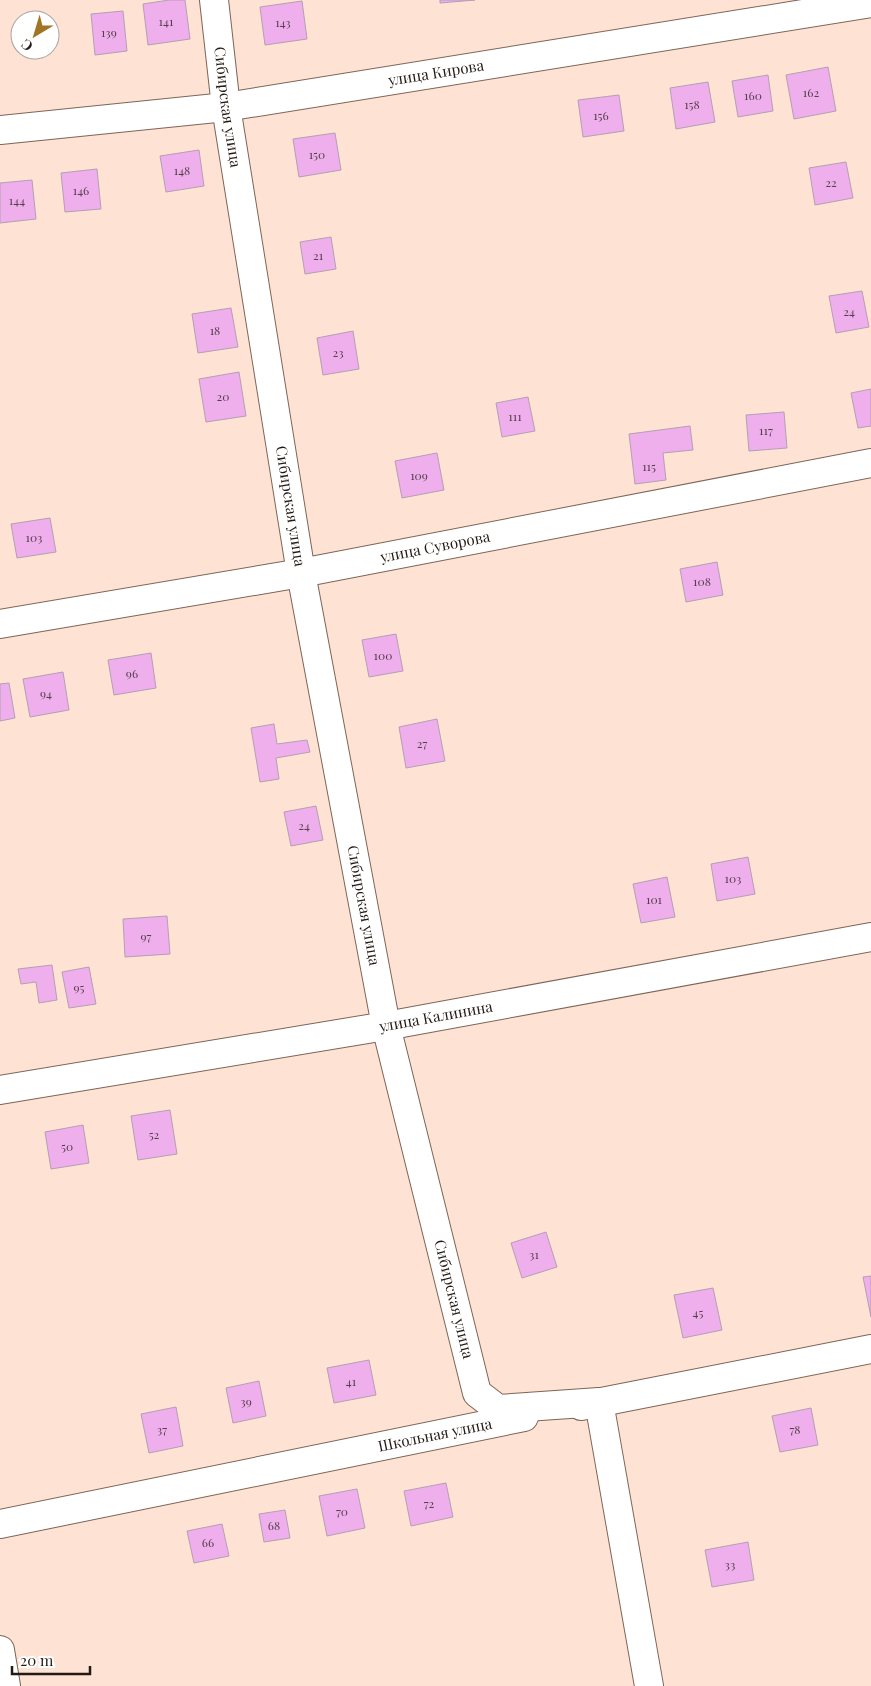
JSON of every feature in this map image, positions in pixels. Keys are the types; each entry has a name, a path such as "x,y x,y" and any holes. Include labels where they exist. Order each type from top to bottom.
{"street":[{"name":"Сибирская улица","path":"214,0 226,107 301,573 386,1026 477,1393 498,1409 599,1402"},
{"name":"улица Кирова","path":"0,130 226,107 870,5"},
{"name":"улица Суворова","path":"0,624 301,573 871,463"},
{"name":"улица Калинина","path":"0,1090 386,1026 871,936"},
{"name":"Школьная улица","path":"0,1524 599,1402 871,1349"},
{"path":"599,1402 649,1686"},
{"path":"0,1650 6,1686"}],"building":[{"path":"169,0 185,0 190,39 148,45 143,4"},
{"path":"440,0 475,0 440,3"},
{"path":"302,1 307,39 265,45 260,7"},
{"path":"123,11 127,51 95,55 91,14"},
{"path":"828,67 836,111 794,119 786,75"},
{"path":"768,75 773,111 738,117 732,81"},
{"path":"708,82 715,122 676,129 670,88"},
{"path":"619,95 624,131 583,137 578,100"},
{"path":"335,133 341,170 299,177 293,139"},
{"path":"199,150 204,186 166,192 160,156"},
{"path":"846,162 853,198 815,205 809,168"},
{"path":"97,169 101,209 65,212 61,173"},
{"path":"32,180 36,219 0,223 0,183"},
{"path":"331,237 336,269 305,274 300,242"},
{"path":"862,291 869,327 836,333 829,296"},
{"path":"231,308 238,347 198,353 192,314"},
{"path":"353,331 359,369 323,375 317,338"},
{"path":"239,372 246,416 206,422 199,379"},
{"path":"871,389 871,426 858,428 851,393"},
{"path":"528,397 535,431 502,437 496,403"},
{"path":"784,412 787,448 749,451 746,415"},
{"path":"690,426 693,450 663,453 666,480 635,484 629,434"},
{"path":"437,453 444,490 402,498 395,461"},
{"path":"50,518 56,552 17,558 11,524"},
{"path":"717,562 723,595 686,602 680,569"},
{"path":"396,634 403,671 369,677 362,640"},
{"path":"151,653 156,688 114,695 108,660"},
{"path":"63,672 69,710 30,717 23,679"},
{"path":"9,683 15,718 0,721 0,684"},
{"path":"437,719 445,761 406,768 399,727"},
{"path":"274,724 277,744 307,740 310,752 276,758 279,779 260,782 251,728"},
{"path":"316,806 323,840 291,846 284,812"},
{"path":"748,857 755,894 717,901 711,864"},
{"path":"667,877 675,917 641,923 633,884"},
{"path":"167,916 170,954 125,957 123,919"},
{"path":"52,965 57,1000 39,1003 36,982 21,984 18,969"},
{"path":"89,967 96,1004 69,1008 62,972"},
{"path":"170,1110 177,1154 138,1160 131,1116"},
{"path":"83,1125 89,1163 51,1169 45,1132"},
{"path":"546,1232 557,1267 522,1278 511,1243"},
{"path":"871,1276 871,1317 863,1277"},
{"path":"713,1288 722,1330 683,1338 674,1295"},
{"path":"369,1360 376,1395 334,1403 327,1368"},
{"path":"259,1381 266,1416 233,1423 226,1388"},
{"path":"176,1407 183,1446 149,1453 141,1414"},
{"path":"811,1408 818,1445 780,1452 772,1416"},
{"path":"446,1483 453,1517 411,1526 404,1491"},
{"path":"357,1489 365,1528 327,1536 319,1496"},
{"path":"285,1510 290,1538 264,1542 259,1514"},
{"path":"222,1524 229,1556 194,1563 187,1531"},
{"path":"748,1542 754,1580 712,1587 705,1550"}]}
